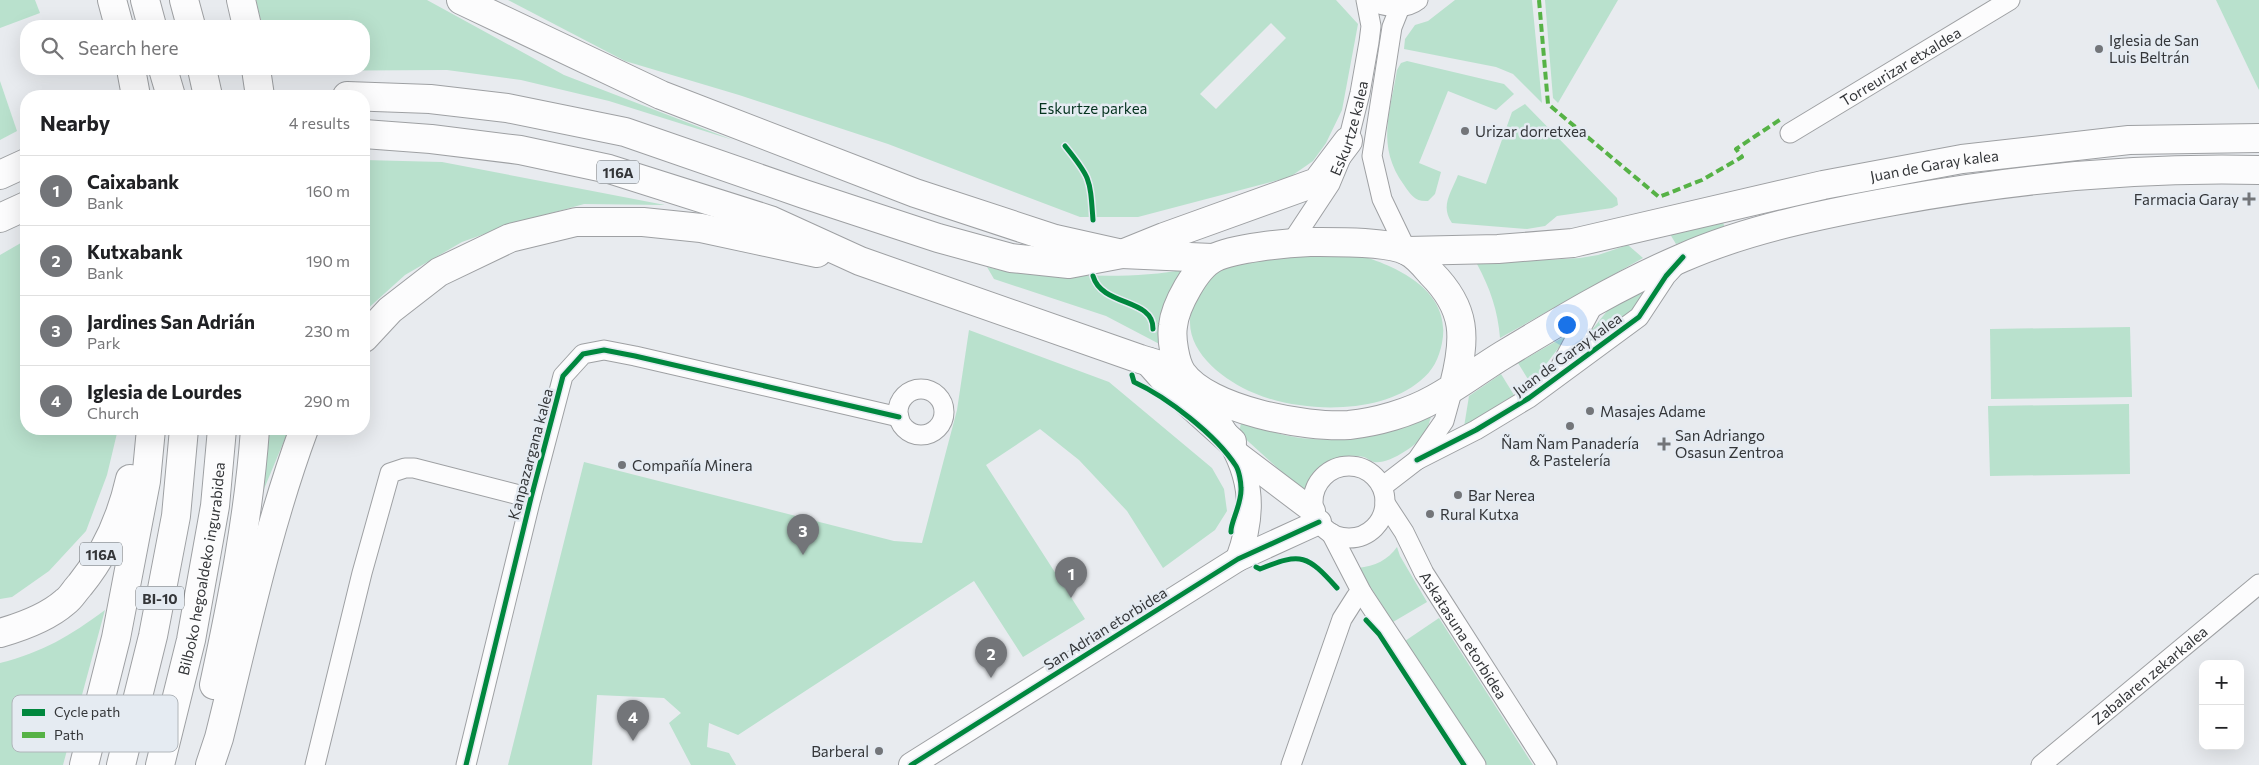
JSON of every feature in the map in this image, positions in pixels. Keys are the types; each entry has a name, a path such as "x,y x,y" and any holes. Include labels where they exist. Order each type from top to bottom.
{"main road":[{"path":"112,0 117,20"},
{"path":"145,0 150,20"},
{"path":"184,0 189,20"},
{"path":"241,0 246,20"},
{"path":"461,0 661,95 817,156 915,193 1055,239 1122,254"},
{"path":"131,75 135,90"},
{"path":"165,75 169,90"},
{"path":"203,75 207,90"},
{"path":"257,75 259,90"},
{"path":"370,96 430,98 507,108 626,132 938,238 1010,258 1069,264 1122,254 1317,182 1348,141"},
{"name":"116A","path":"370,134 431,139 520,150 609,169 770,220 860,261"},
{"name":"Juan de Garay kalea","path":"1122,254 1212,258 1290,243 1331,242 1384,246 1407,251 1498,249 1573,242 1823,185 1962,159 2129,140 2259,138"},
{"path":"0,175 20,165"},
{"name":"Juan de Garay kalea","path":"860,261 1149,362 1188,379 1248,412 1304,425 1349,425 1390,417 1434,399 1596,299 1683,257 1732,239 1839,211 1955,190 2069,175 2259,170"},
{"path":"0,218 20,209"},
{"path":"370,332 390,310 438,272 510,238 576,222 643,222 701,228 768,244 860,261"},
{"path":"1407,251 1448,289 1459,317 1463,348 1454,385"},
{"path":"1188,379 1172,327 1180,302 1193,278 1212,258"},
{"path":"1149,362 1172,388 1235,448"},
{"name":"116A","path":"0,633 16,629 65,603 85,578 111,540 121,513 139,435"},
{"path":"102,695 118,629 146,481 151,435"},
{"name":"BI-10","path":"138,695 153,636 176,516 183,435"},
{"name":"Bilboko hegoaldeko ingurabidea","path":"177,695 193,630 215,506 221,435"},
{"path":"197,765 233,588 253,463 255,435"},
{"path":"210,765 219,738 266,548 287,475 302,435"},
{"path":"84,765 87,752"},
{"name":"BI-10","path":"121,765 124,752"},
{"name":"Bilboko hegoaldeko ingurabidea","path":"160,765 163,752"}],"street":[{"path":"1367,0 1382,6 1400,7 1418,0"},
{"name":"Eskurtze kalea","path":"1290,243 1330,184 1348,141 1360,93 1369,42 1370,26 1367,0"},
{"name":"Torreurizar etxaldea","path":"1790,133 2010,0"},
{"name":"Eskurtze kalea","path":"1400,7 1392,27 1372,156 1382,199 1407,251"},
{"name":"Juan de Garay kalea","path":"1417,460 1476,430 1553,381 1639,317 1666,276 1683,257"},
{"path":"1553,381 1596,299"},
{"name":"Kanpazargana kalea","path":"466,765 531,498 563,376 583,354 604,350 635,356 899,417"},
{"path":"1188,379 1235,448 1321,522 1349,538 1366,533 1376,526 1383,515 1383,495 1370,473 1354,466 1342,466 1331,470 1322,477 1315,487 1312,499 1321,522 1362,593 1476,765"},
{"path":"1383,495 1417,460 1444,421 1454,385"},
{"path":"1235,448 1250,495 1245,537 1238,559"},
{"path":"315,765 362,572 390,473 405,468 414,468 531,498"},
{"name":"Askatasuna etorbidea","path":"1383,495 1424,573 1547,765"},
{"name":"San Adrian etorbidea","path":"910,765 1238,559 1321,522"},
{"name":"Zabalaren zekarkalea","path":"2041,765 2259,584"},
{"path":"1291,765 1342,619 1356,597 1362,593"}],"green space":[{"path":"0,0 35,0 40,13 0,28"},
{"path":"256,0 427,0 564,75 733,140 609,101 521,80 447,70 370,70 370,20 261,20"},
{"name":"Eskurtze parkea","path":"508,0 1336,0 1358,24 1342,110 1326,143 1313,161 1290,177 1138,217 1080,217 888,144 739,95 625,61","holes":["1271,23 1286,38 1216,109 1200,94"]},
{"path":"1455,0 1532,0 1542,103 1513,74 1496,67 1404,49 1405,39 1415,25 1428,21"},
{"path":"1545,0 1618,0 1558,103 1553,98"},
{"path":"2216,0 2259,0 2259,90 2256,84"},
{"path":"1407,61 1504,84 1514,94 1496,110 1448,91 1419,163 1441,172 1435,194 1428,201 1417,199 1411,195 1395,171 1390,157 1387,129 1389,115 1397,70 1401,63"},
{"path":"0,81 17,131 0,140"},
{"path":"1525,104 1617,198 1618,205 1612,208 1557,216 1545,226 1527,229 1452,223 1447,211 1447,205 1458,175 1486,184 1512,112"},
{"path":"370,160 442,162 665,205 584,204 512,224 462,242 405,275 370,307"},
{"path":"1723,222 1725,229 1676,244 1670,234"},
{"path":"20,243 20,435 117,435 107,475 86,531 49,571 12,597 0,599 0,255"},
{"path":"1628,245 1643,258 1500,338 1493,300 1477,264 1580,258 1598,255"},
{"path":"1350,253 1384,264 1416,282 1429,293 1438,308 1443,324 1441,349 1432,369 1420,381 1403,392 1384,400 1362,405 1316,407 1273,400 1254,393 1226,378 1202,355 1194,342 1190,328 1191,312 1198,296 1216,273 1247,261 1264,258"},
{"path":"987,267 1004,271 1096,276 1141,275 1187,269 1167,348 1106,316 994,279"},
{"path":"1643,288 1642,297 1636,310 1572,355 1611,306"},
{"path":"2130,327 2132,397 1991,399 1990,329"},
{"path":"969,330 1109,382 1212,468 1224,489 1227,511 1215,530 1163,568 1127,511 1079,460 1040,429 986,465 1085,619 1023,657 974,581 738,735 709,723 707,747 729,753 736,765 691,765 669,723 681,713 664,698 597,695 592,765 508,765 584,462 894,541 922,543 957,410"},
{"path":"1569,334 1531,384 1518,363"},
{"path":"1501,374 1514,395 1464,427 1469,396"},
{"path":"2129,404 2130,474 1990,476 1988,406"},
{"path":"1431,417 1423,437 1403,453 1380,462 1374,462 1364,457 1344,456 1326,462 1312,475 1304,492 1239,433 1241,423 1248,420 1269,430 1291,436 1339,439 1387,431"},
{"path":"268,435 286,435 264,489"},
{"path":"1397,547 1400,556 1427,602 1393,622 1358,568 1380,562"},
{"path":"105,610 82,695 12,695 12,752 67,752 63,765 0,765 0,663 30,654 80,628"},
{"path":"1439,618 1533,765 1487,765 1405,641"}],"marked path":[{"path":"1539,0 1548,104 1659,197 1702,180 1742,157 1736,149 1781,119"}],"cycle path":[{"path":"1065,146 1080,165 1088,180 1093,220"},
{"path":"1417,460 1476,430 1529,398 1639,317 1666,276 1683,257"},
{"path":"1093,276 1098,286 1106,293 1145,312 1151,319 1153,329"},
{"path":"466,765 531,498 563,376 583,354 604,350 635,356 899,417"},
{"path":"1132,375 1134,382 1176,407 1204,430 1236,466 1241,494 1231,532"},
{"path":"911,765 1238,559 1319,522"},
{"path":"1256,567 1260,569 1286,560 1303,560 1311,563 1337,588"},
{"path":"1366,620 1379,634 1464,765"}],"place":[{"name":"Iglesia de San Luis Beltrán","path":"2099,49"},
{"name":"Urizar dorretxea","path":"1465,131"},
{"name":"Farmacia Garay","path":"2249,199"},
{"name":"Masajes Adame","path":"1590,411"},
{"name":"Ñam Ñam Panadería & Pastelería","path":"1570,426"},
{"name":"San Adriango Osasun Zentroa","path":"1664,444"},
{"name":"Compañía Minera","path":"622,465"},
{"name":"Bar Nerea","path":"1458,495"},
{"name":"Rural Kutxa","path":"1430,514"},
{"name":"Jardines San Adrián","path":"803,555"},
{"name":"Caixabank","path":"1071,598"},
{"name":"Kutxabank","path":"991,678"},
{"name":"Iglesia de Lourdes","path":"633,741"},
{"name":"Barberal","path":"879,751"}]}
